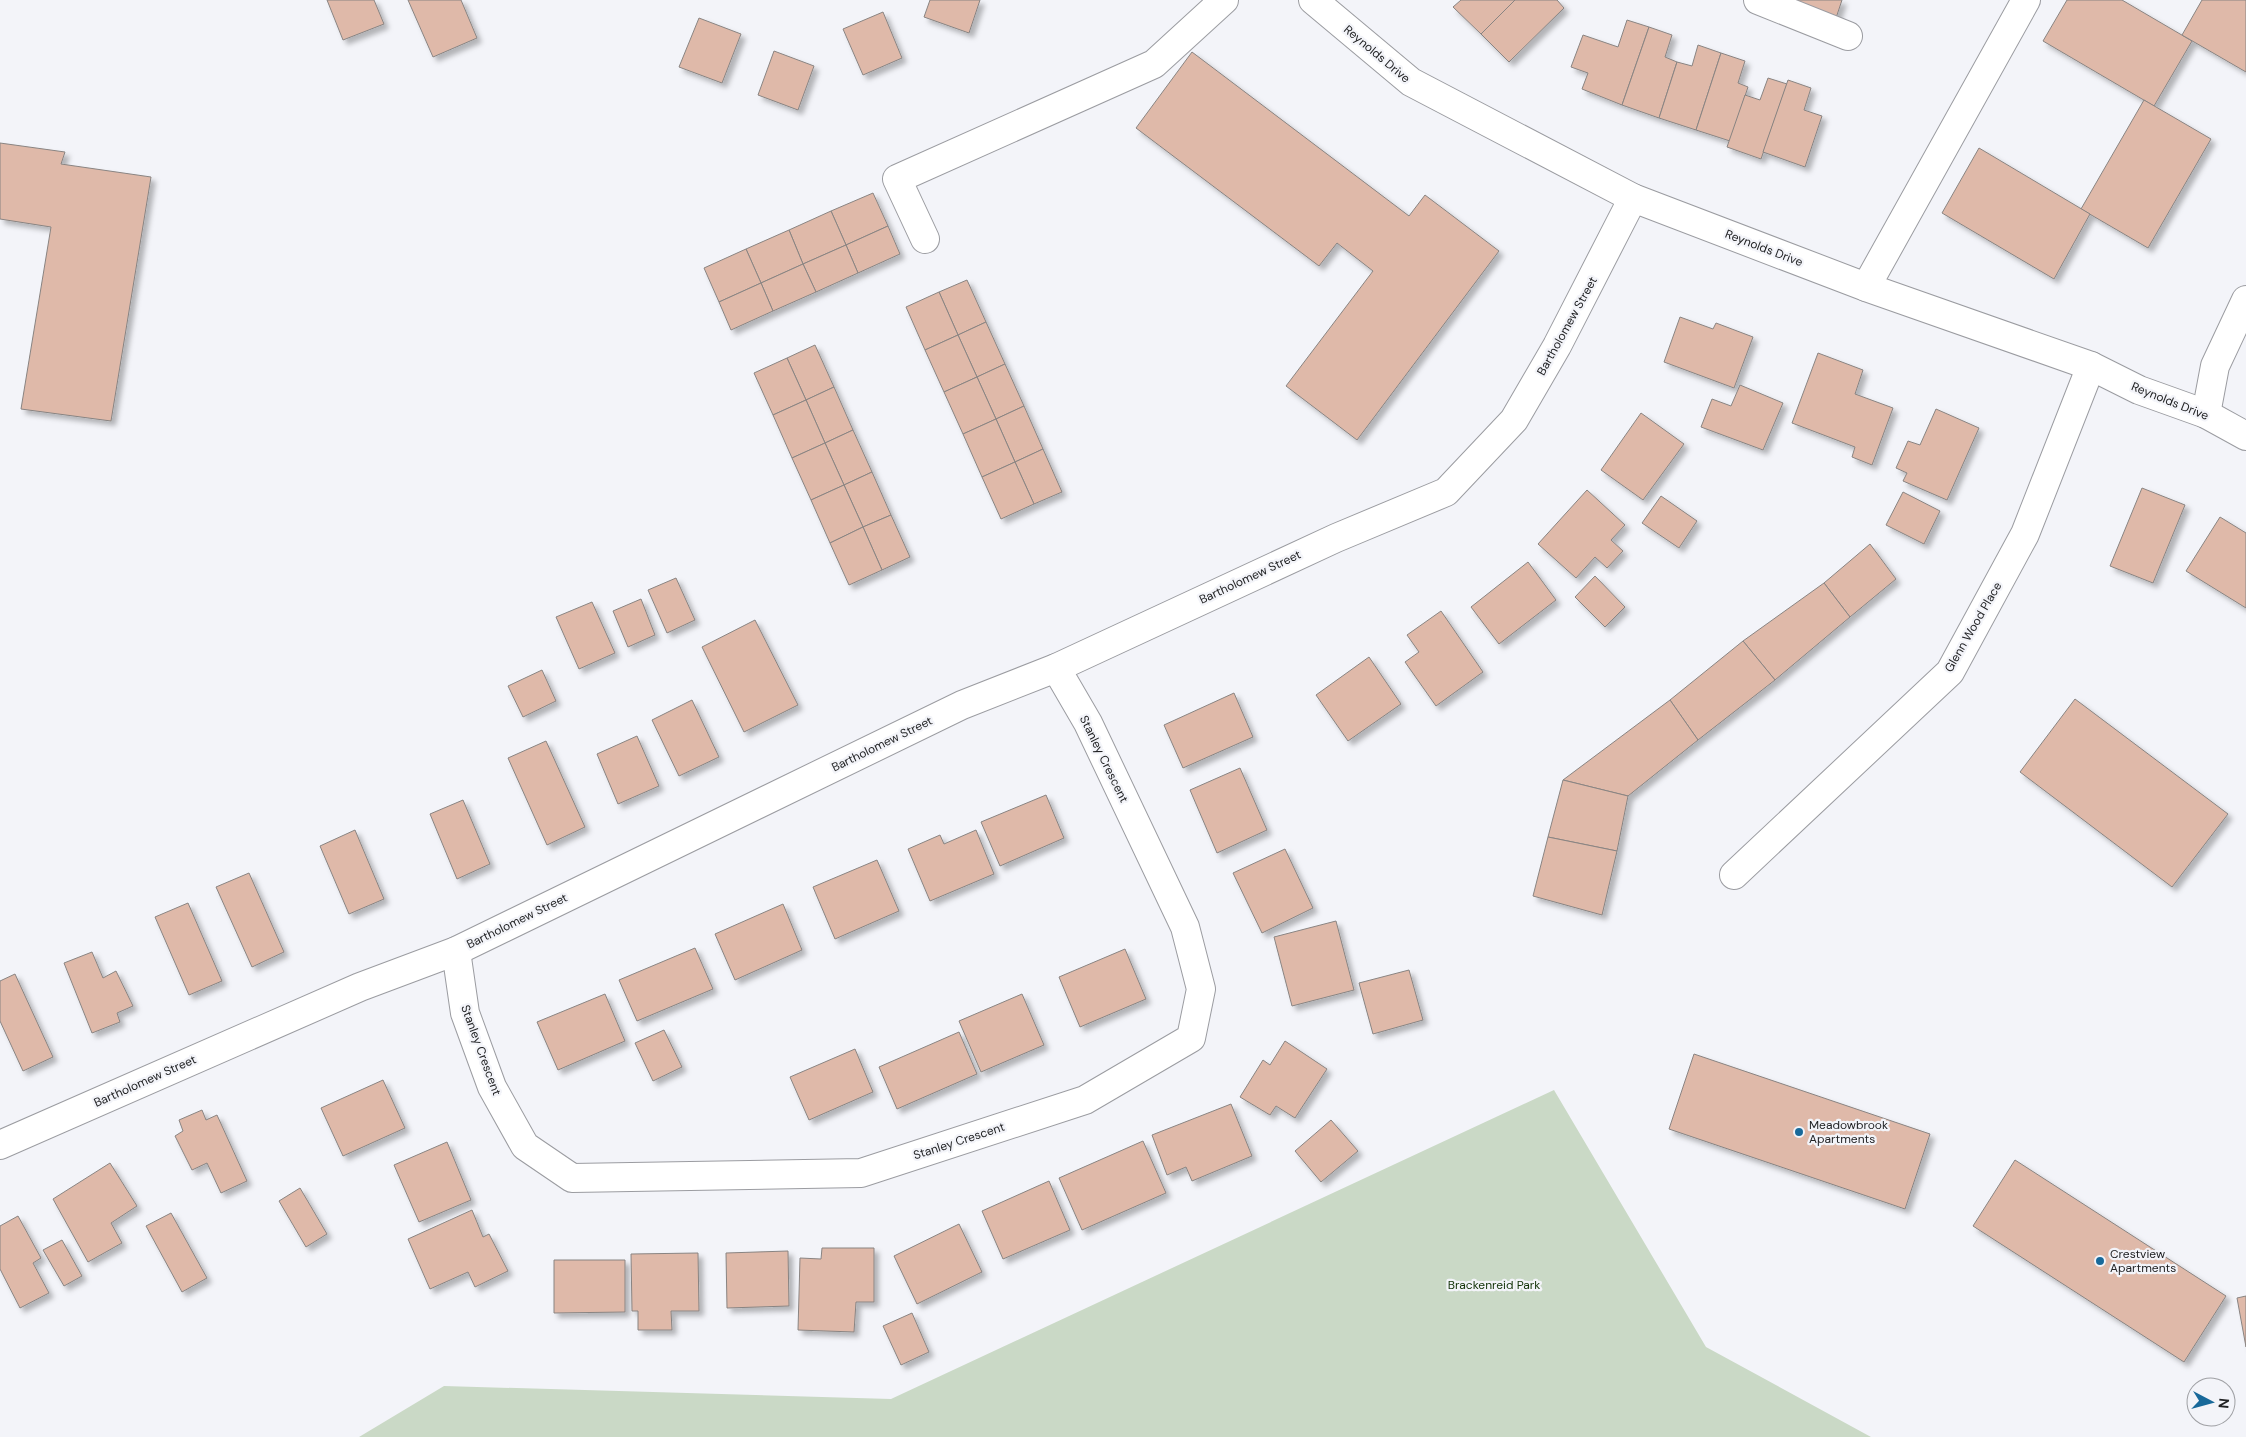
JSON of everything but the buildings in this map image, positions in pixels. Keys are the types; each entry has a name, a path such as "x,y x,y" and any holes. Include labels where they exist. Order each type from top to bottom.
{"street":[{"path":"925,239 897,179 1154,64 1224,0"},
{"name":"Reynolds Drive","path":"1312,0 1411,82 1633,198 1866,287 2092,366 2139,390 2206,414 2246,436"},
{"path":"1758,0 1848,36"},
{"path":"1866,287 2026,0"},
{"name":"Bartholomew Street","path":"0,1145 360,988 456,951 954,710 1056,668 1336,538 1446,492 1514,420 1557,346 1633,198"},
{"path":"2206,414 2215,366 2246,300"},
{"name":"Glenn Wood Place","path":"1734,875 1950,672 2025,534 2092,366"},
{"name":"Stanley Crescent","path":"456,951 465,1013 492,1087 525,1146 572,1178 861,1173 1085,1100 1191,1038 1201,989 1185,927 1088,723 1056,668"}],"green space":[{"name":"Brackenreid Park","path":"1554,1090 1706,1347 1871,1437 359,1437 444,1386 891,1399"}],"place":[{"name":"Meadowbrook Apartments","path":"1799,1132"},
{"name":"Crestview Apartments","path":"2100,1261"}]}
